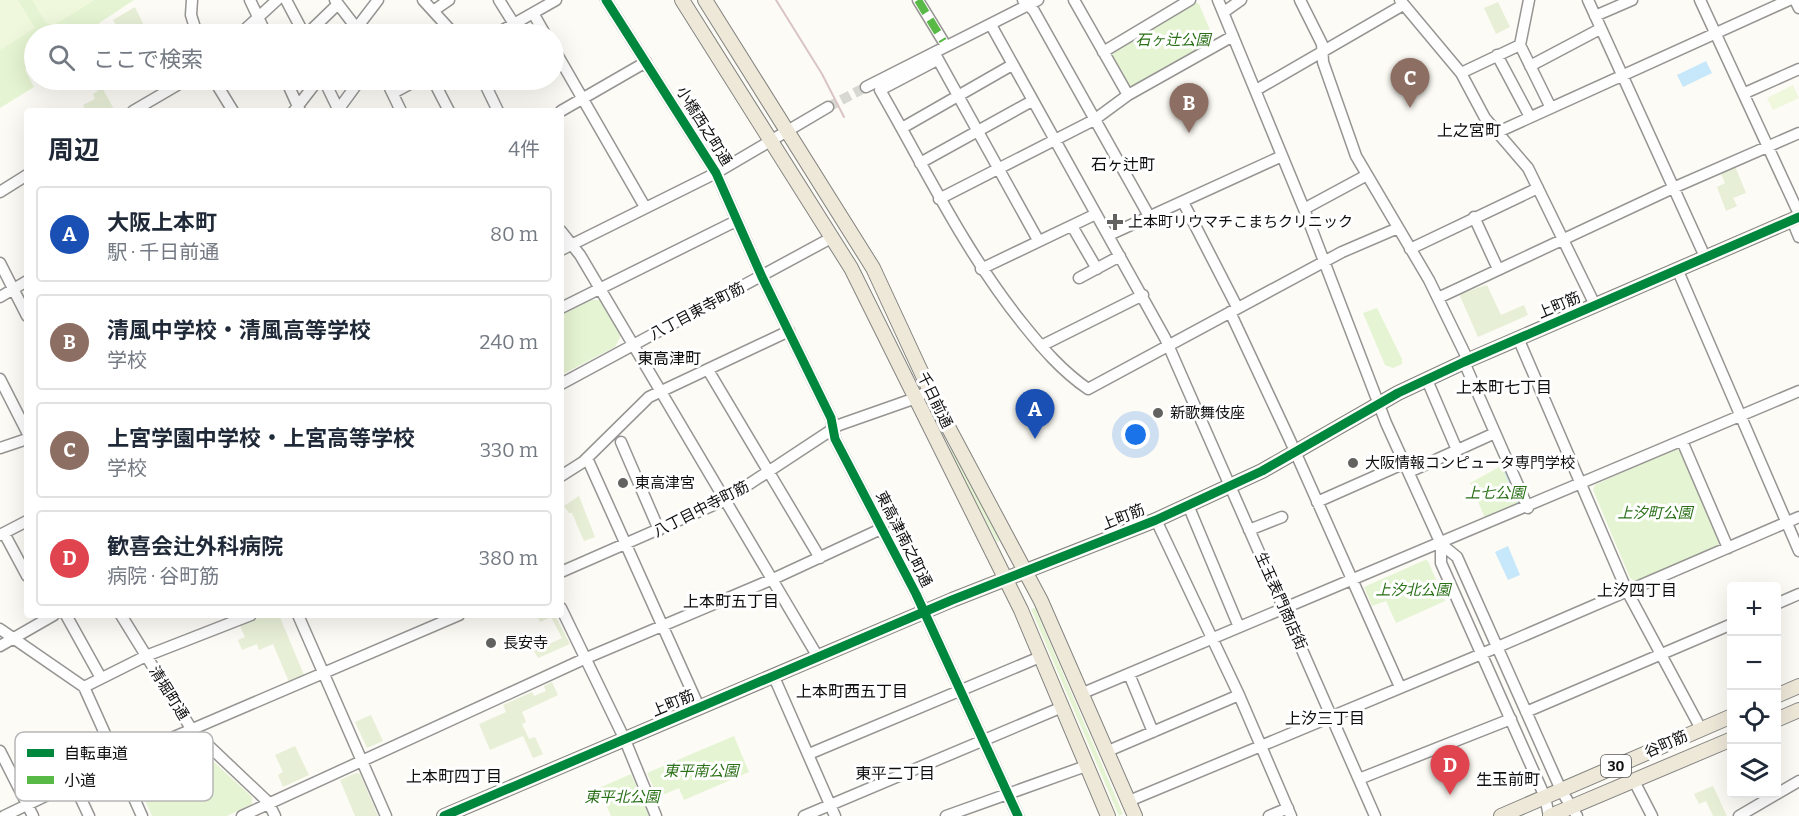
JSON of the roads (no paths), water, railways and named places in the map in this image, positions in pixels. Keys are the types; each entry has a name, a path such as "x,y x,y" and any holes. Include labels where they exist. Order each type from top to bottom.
{"main road":[{"name":"千日前通","path":"681,0 851,268 913,399 1005,580 1086,766 1104,815"},
{"name":"千日前通","path":"705,0 865,253 930,390 1026,572 1083,693 1135,816"},
{"name":"上町筋","path":"444,816 818,657 1156,520 1295,453 1379,405 1466,361 1706,259 1797,217"},
{"path":"1781,694 1799,686"},
{"path":"1781,718 1798,713"},
{"name":"谷町筋","path":"1501,816 1727,718"},
{"name":"谷町筋","path":"1550,816 1575,811 1634,781 1727,741"}],"street":[{"path":"192,0 191,15 194,24"},
{"path":"250,0 261,24"},
{"path":"251,24 276,0"},
{"path":"286,0 299,24"},
{"path":"362,24 378,0"},
{"path":"423,0 445,24"},
{"path":"433,11 449,0"},
{"path":"499,0 514,24 552,1"},
{"name":"小橋西之町通","path":"606,0 716,173 762,277"},
{"path":"918,0 943,41"},
{"path":"1038,0 1025,3 880,90 939,199 981,269 1064,373 1088,389 1168,347 1173,341 1324,262 1398,228"},
{"path":"1074,0 1128,95"},
{"path":"1218,0 1304,208 1379,405 1441,544 1441,563 1545,797 1550,816"},
{"path":"1224,12 1241,0"},
{"path":"1300,0 1322,44 1323,62 1356,156 1438,298 1528,508"},
{"path":"1529,0 1520,45 1551,108"},
{"path":"1588,0 1706,259"},
{"path":"1594,16 1632,0"},
{"path":"1700,0 1769,145 1797,217 1799,237"},
{"path":"1498,132 1620,74 1718,34 1789,0"},
{"path":"1795,0 1799,8"},
{"path":"1103,52 1186,1"},
{"path":"315,24 337,2 352,24"},
{"path":"1025,3 1034,11 1149,216"},
{"path":"1256,90 1323,53 1401,3 1461,73 1485,118 1511,151 1528,168 1595,305"},
{"path":"532,13 539,24"},
{"name":"生玉表門商店街","path":"990,25 1143,296 1168,347 1333,716 1375,816"},
{"path":"1530,66 1600,29"},
{"path":"939,199 1094,120 1128,95 1233,36"},
{"path":"1461,73 1520,45"},
{"path":"1497,56 1530,117"},
{"path":"866,87 936,57"},
{"path":"936,57 1038,240"},
{"path":"564,109 646,62"},
{"path":"902,128 1012,65"},
{"path":"564,66 645,207"},
{"path":"1745,93 1799,69"},
{"path":"138,108 169,90"},
{"path":"220,90 231,108"},
{"path":"290,90 297,108"},
{"path":"298,108 311,90"},
{"path":"329,90 338,108"},
{"path":"341,108 353,90"},
{"path":"391,90 400,108"},
{"path":"393,93 399,90"},
{"path":"438,90 447,108"},
{"path":"488,90 497,108"},
{"path":"920,163 1032,101"},
{"path":"818,657 600,288 566,247 716,173 828,106"},
{"path":"1438,298 1673,188 1799,133"},
{"path":"1109,235 1282,156"},
{"path":"1304,208 1367,176"},
{"path":"0,192 24,177"},
{"path":"1410,249 1474,217 1538,189"},
{"path":"1183,202 1400,687"},
{"path":"981,269 1096,214"},
{"path":"1474,217 1498,269"},
{"path":"564,306 736,221"},
{"path":"1072,225 1097,269"},
{"name":"八丁目東寺町筋","path":"564,382 833,237"},
{"path":"1079,278 1120,256"},
{"path":"0,263 24,310"},
{"path":"1678,271 1799,551"},
{"name":"東高津南之町通","path":"762,277 831,418 832,430 924,613 1018,816"},
{"path":"0,297 24,283"},
{"path":"1041,346 1143,296"},
{"path":"564,474 618,436 649,397 789,331"},
{"path":"1518,338 1627,591 1701,729"},
{"path":"708,370 820,558"},
{"path":"0,380 24,426"},
{"path":"1427,380 1457,450"},
{"name":"八丁目中寺町筋","path":"564,571 725,500 832,430 913,399 930,390"},
{"path":"1083,693 1528,508 1799,392"},
{"path":"1317,502 1457,450 1495,433"},
{"path":"618,436 659,530"},
{"path":"0,448 24,440"},
{"path":"1682,441 1728,548"},
{"path":"587,458 699,707"},
{"path":"1188,505 1239,627"},
{"path":"1249,530 1282,517"},
{"path":"1129,801 1481,654 1799,517"},
{"path":"1156,520 1239,695 1289,812 1269,816"},
{"path":"24,523 2,534 24,571"},
{"path":"242,816 268,802 584,659 773,579 883,528"},
{"path":"1441,544 1456,557 1561,790 1575,811"},
{"path":"1781,602 1799,594"},
{"path":"564,615 625,740 656,816"},
{"path":"0,646 47,618"},
{"path":"68,618 101,678"},
{"name":"清堀町通","path":"122,618 192,730"},
{"path":"84,687 146,656 243,618"},
{"path":"299,618 386,816"},
{"path":"187,732 452,618"},
{"path":"1526,712 1727,626"},
{"path":"0,629 84,687 105,732"},
{"path":"809,754 1040,657"},
{"path":"1129,674 1153,732"},
{"path":"774,677 835,816"},
{"path":"1108,751 1239,695"},
{"path":"804,816 1060,708"},
{"path":"1359,779 1511,719"},
{"name":"清堀町通","path":"213,750 268,802 275,816"},
{"path":"0,751 15,781"},
{"path":"946,816 1086,766"},
{"path":"1634,781 1652,816"},
{"path":"1739,816 1799,781"},
{"path":"25,801 33,816"},
{"path":"4,816 36,801"},
{"path":"82,801 89,816"},
{"path":"135,801 142,816"}],"water":[{"path":"1706,61 1712,73 1683,87 1677,75"},
{"path":"1508,546 1520,575 1508,580 1495,552"}],"waterway":[{"path":"1503,466 1519,504"}],"tunnel":[{"path":"828,107 866,87"}],"railway":[{"path":"776,0 822,74 844,117"}],"place":[{"name":"上宮学園中学校・上宮高等学校","path":"1410,108"},
{"name":"清風中学校・清風高等学校","path":"1189,133"},
{"name":"上本町リウマチこまちクリニック","path":"1115,222"},
{"name":"新歌舞伎座","path":"1158,413"},
{"name":"大阪上本町","path":"1035,439"},
{"name":"大阪情報コンピュータ専門学校","path":"1353,463"},
{"name":"東高津宮","path":"623,483"},
{"name":"長安寺","path":"491,643"},
{"name":"歓喜会辻外科病院","path":"1450,795"}],"district":[{"name":"上之宮町","path":"1469,130"},
{"name":"石ヶ辻町","path":"1123,164"},
{"name":"東高津町","path":"669,358"},
{"name":"上本町七丁目","path":"1504,387"},
{"name":"上汐四丁目","path":"1637,590"},
{"name":"上本町五丁目","path":"731,601"},
{"name":"上本町西五丁目","path":"852,691"},
{"name":"上汐三丁目","path":"1325,718"},
{"name":"東平二丁目","path":"895,773"},
{"name":"上本町四丁目","path":"454,776"},
{"name":"生玉前町","path":"1508,779"}],"park label":[{"name":"石ヶ辻公園","path":"1173,40"},
{"name":"上七公園","path":"1495,493"},
{"name":"上汐町公園","path":"1655,513"},
{"name":"上汐北公園","path":"1413,590"},
{"name":"東平南公園","path":"701,771"},
{"name":"東平北公園","path":"622,797"}]}
